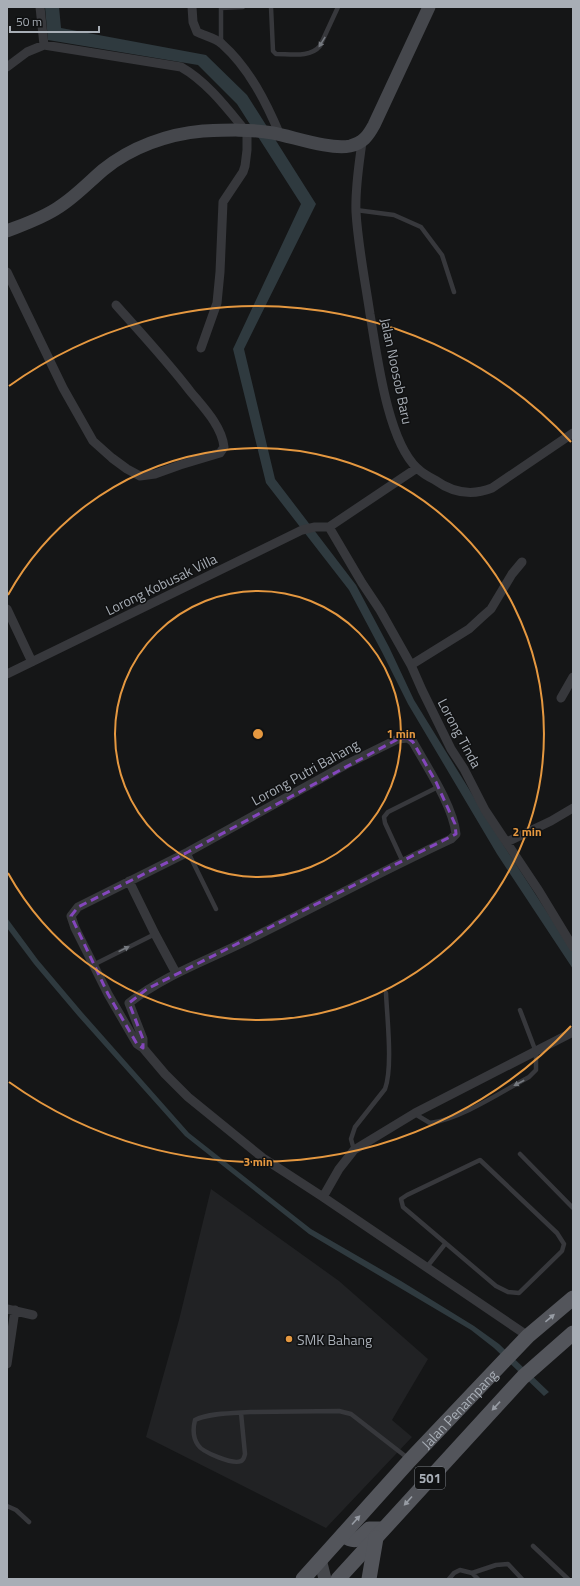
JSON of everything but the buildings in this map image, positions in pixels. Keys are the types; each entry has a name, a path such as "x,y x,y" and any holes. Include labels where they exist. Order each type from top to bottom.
{"main road":[{"path":"7,231 61,207 118,160 148,144 191,132 247,130 276,134 339,147 351,146 362,142 370,134 429,7"},
{"name":"Jalan Penampang","path":"303,1579 320,1558 343,1535 410,1460 507,1357 528,1336 573,1298"},
{"name":"Jalan Penampang","path":"338,1579 526,1374 573,1333"},
{"path":"343,1535 352,1540 359,1539 369,1529 380,1533 369,1579"},
{"path":"320,1558 325,1579"}],"street":[{"path":"40,7 44,45"},
{"path":"192,7 193,22 197,32 221,42 256,86 269,110 276,134"},
{"path":"7,67 28,52 44,45 180,67 196,78 216,96 247,130 245,166 243,172 223,202 217,303 201,348"},
{"name":"Jalan Noosob Baru","path":"362,142 356,210 377,357 392,421 405,451 417,468 444,486 458,491 483,491 492,488 573,433"},
{"path":"7,272 63,388 93,441 112,458 126,469 140,476 155,474 220,453 224,447 223,440 212,418 173,370 116,305"},
{"path":"330,527 417,468"},
{"name":"Lorong Kobusak Villa","path":"7,674 302,530 315,527 330,527"},
{"name":"Lorong Tinda","path":"330,527 411,665 451,749 464,769 485,810 507,842 573,947"},
{"path":"411,665 469,629 491,609 512,574 522,562"},
{"path":"7,610 32,662"},
{"path":"561,698 573,677"},
{"name":"Lorong Putri Bahang","path":"117,1010 147,989 176,973 221,954 451,839 456,834 455,824 438,787 413,742 408,738 398,738 347,764 188,852 78,907 71,916 75,928 93,965 117,1010 137,1044 143,1048 165,1074 188,1097 263,1158 528,1336"},
{"path":"507,842 551,821 573,808"},
{"path":"129,881 176,973"},
{"path":"129,1003 143,1039 143,1048"},
{"path":"323,1197 339,1169 354,1150 414,1113 573,1032"},
{"path":"7,1364 11,1310 32,1315"}],"lane":[{"path":"221,42 220,7 243,7"},
{"path":"271,7 273,51 276,54 307,54 317,50 320,46 338,7"},
{"path":"356,210 394,215 421,227 442,255 454,292"},
{"path":"403,862 385,823 384,817 388,812 438,787"},
{"path":"188,852 216,909"},
{"path":"93,965 155,934"},
{"path":"354,1150 351,1139 355,1127 385,1089 388,1082 386,992"},
{"path":"414,1113 430,1123 439,1122 470,1109 529,1077 536,1070 536,1052 520,1010"},
{"path":"520,1154 573,1208"},
{"path":"480,1160 557,1233 564,1244 562,1251 518,1293 508,1292 496,1286 445,1244 403,1207 401,1199 480,1160"},
{"path":"426,1268 445,1244"},
{"path":"241,1413 245,1454 242,1461 238,1462 227,1460 212,1455 198,1446 194,1437 193,1426 195,1420 199,1418 241,1413 339,1411 351,1414 410,1460"},
{"path":"7,1506 16,1510 29,1522"},
{"path":"533,1546 568,1579"},
{"path":"472,1573 496,1564 508,1564 522,1579"},
{"path":"449,1579 454,1573 460,1570 472,1573 478,1579"}],"highlighted area":[{"path":"408,738 413,742 436,782 455,824 456,834 147,989 129,1003 143,1039 143,1048 137,1044 108,994 71,916 78,907 92,899 188,852 398,739"}],"shaded area":[{"path":"45,7 59,7 61,28 206,55 247,95 316,204 244,349 275,479 356,585 389,647 414,700 506,849 573,952 573,969 497,854 408,704 349,590 266,483 233,349 301,204 237,104 198,65 48,40"},
{"path":"7,918 38,960 82,1012 189,1133 311,1229 401,1281 474,1326 499,1344 549,1392 544,1396 494,1348 471,1330 309,1234 185,1136 78,1016 34,964 7,928"},
{"name":"SMK Bahang","path":"211,1189 339,1281 428,1359 392,1420 412,1437 326,1528 146,1437 179,1320"}],"place":[{"name":"SMK Bahang","path":"289,1339"}]}
